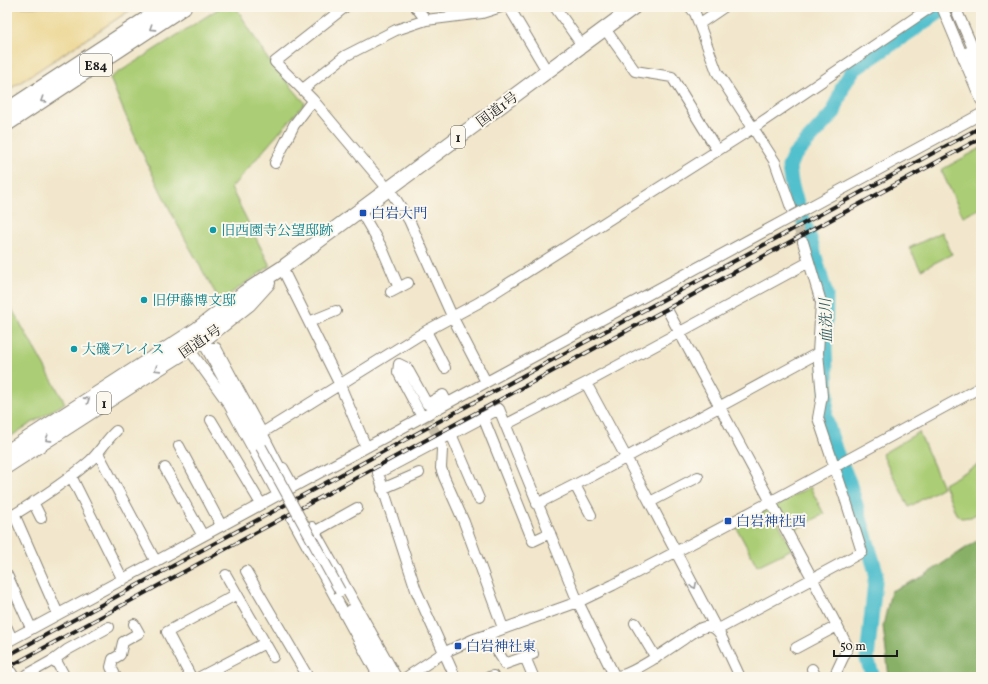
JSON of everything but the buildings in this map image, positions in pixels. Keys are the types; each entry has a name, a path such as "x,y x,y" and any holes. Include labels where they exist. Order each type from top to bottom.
{"highway":[{"name":"E84","path":"7,110 164,7"},
{"name":"E84","path":"7,124 184,7"},
{"name":"国道1号","path":"7,452 218,330 249,304 282,268 634,7"},
{"name":"国道1号","path":"7,466 201,340"}],"street":[{"path":"345,7 275,62 313,100 389,188 409,220 452,316 486,382"},
{"path":"303,89 345,56 396,30 426,20 482,13 501,7"},
{"path":"509,7 547,72"},
{"path":"555,7 582,45"},
{"path":"690,7 695,13 717,72 775,162 782,192 792,216"},
{"path":"699,24 724,7"},
{"path":"262,434 426,331 478,303 753,128 931,7"},
{"path":"418,8 426,20"},
{"path":"949,9 981,62"},
{"path":"949,9 981,82"},
{"path":"949,9 981,100"},
{"path":"605,29 634,71 672,77 717,150"},
{"path":"275,163 294,125 313,100"},
{"path":"7,628 9,640 123,580 278,494 981,114"},
{"path":"360,210 382,248 399,288"},
{"path":"717,630 862,552 839,464 818,418 822,396 818,354 820,302 803,242"},
{"path":"505,425 586,383 809,262"},
{"path":"282,268 340,385 366,447"},
{"path":"309,322 336,311"},
{"path":"669,313 812,578 848,648 834,677"},
{"path":"426,331 445,368"},
{"path":"201,340 216,348 279,466 283,468 293,486"},
{"path":"201,340 387,677"},
{"path":"189,349 228,403 278,494"},
{"path":"393,352 427,404 443,395 447,403"},
{"path":"537,504 818,354"},
{"path":"403,366 424,415"},
{"path":"586,383 676,551 740,677"},
{"path":"412,676 444,653 503,628 578,602 613,585 770,502 981,387"},
{"path":"455,677 416,590 378,473 498,409 578,602 614,675 625,674 656,658 700,628 710,627 717,630"},
{"path":"483,417 533,541 550,533"},
{"path":"212,420 261,504"},
{"path":"58,614 9,516 33,502 70,476 98,453 109,437 116,431"},
{"path":"452,434 479,500"},
{"path":"440,441 442,449 441,468 444,477 464,522 503,628"},
{"path":"179,446 222,525"},
{"path":"98,453 156,562"},
{"path":"165,468 203,536"},
{"path":"382,489 419,473"},
{"path":"70,476 123,580"},
{"path":"650,502 698,477"},
{"path":"575,485 591,515"},
{"path":"33,502 41,518"},
{"path":"305,543 315,533 345,510 357,508"},
{"path":"292,518 379,677"},
{"path":"315,533 396,677"},
{"path":"246,571 308,677"},
{"path":"226,575 273,657"},
{"path":"7,576 31,628"},
{"path":"191,677 167,632 237,594"},
{"path":"635,623 656,658"},
{"path":"796,648 837,626"},
{"path":"23,677 55,659 67,650 109,627"},
{"path":"116,677 112,667 113,659 120,655 122,642 138,631"},
{"path":"488,634 491,643 505,664 529,655 533,676"},
{"path":"200,677 265,643"},
{"path":"55,659 65,677"}],"green space":[{"path":"221,7 236,7 267,58 305,103 231,188 270,266 220,301 189,247 161,192 134,135 110,78"},
{"path":"981,148 981,208 963,217 941,170"},
{"path":"942,232 952,254 921,270 909,248"},
{"path":"7,300 65,403 7,439"},
{"path":"919,432 943,487 909,507 882,454"},
{"path":"981,463 981,511 971,517 961,518 956,514 944,484"},
{"path":"810,487 824,514 789,533 775,506"},
{"path":"771,508 792,549 757,566 736,527"},
{"path":"981,538 981,677 889,677 883,626 891,591 922,577"}],"sand":[{"path":"7,7 135,7 7,91"}],"waterway":[{"name":"血洗川","path":"873,677 867,659 876,572 849,482 836,452 825,417 827,397 825,350 826,295 810,239 794,194 789,167 793,157 834,112 843,86 853,70 947,7"}],"tunnel":[{"path":"793,213 803,242"},
{"path":"425,413 440,441"}],"railway":[{"path":"7,656 981,127"},
{"path":"7,668 981,138"}],"place":[{"name":"白岩大門","path":"363,213"},
{"name":"旧西園寺公望邸跡","path":"213,230"},
{"name":"旧伊藤博文邸","path":"144,300"},
{"name":"大磯プレイス","path":"74,349"},
{"name":"白岩神社西","path":"728,521"},
{"name":"白岩神社東","path":"458,646"}]}
